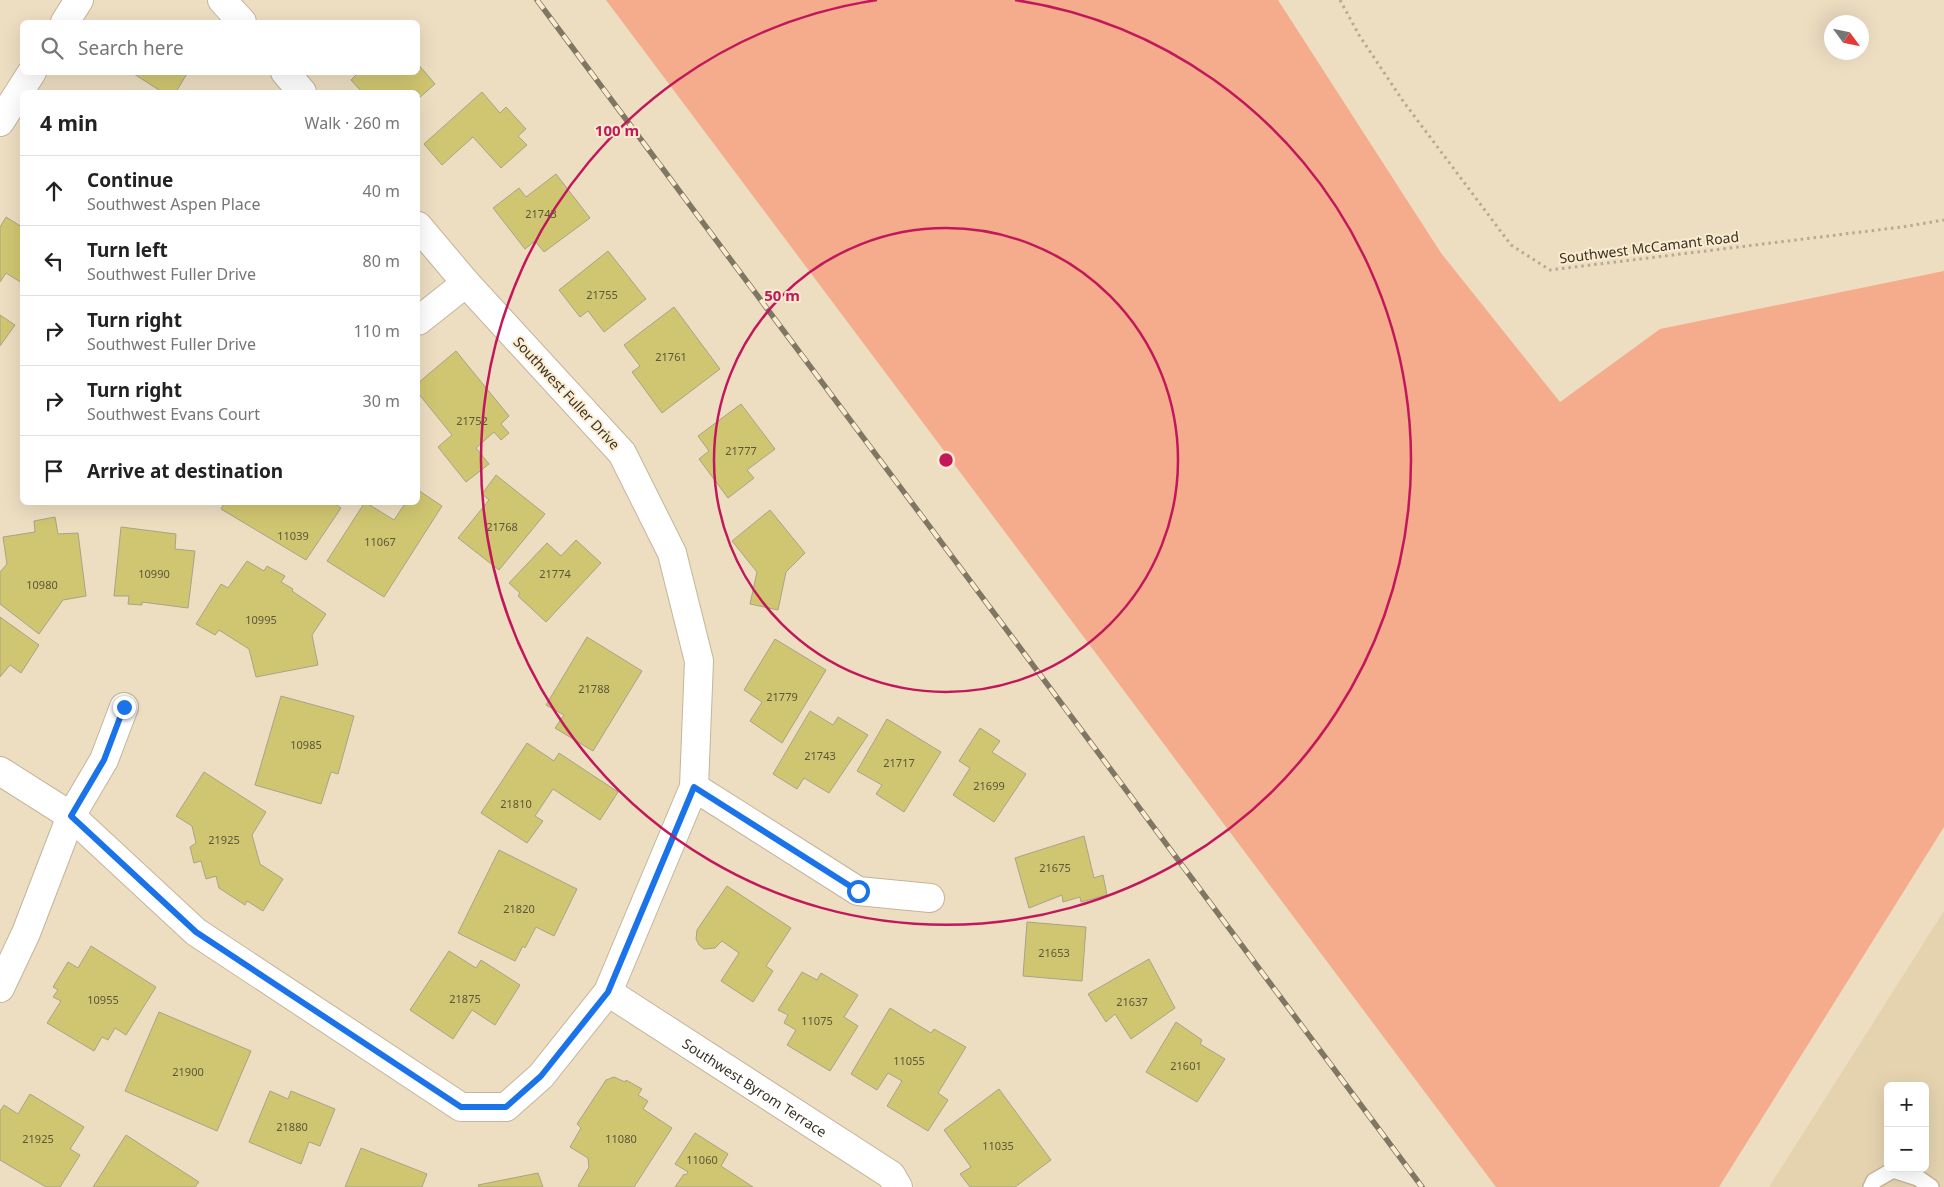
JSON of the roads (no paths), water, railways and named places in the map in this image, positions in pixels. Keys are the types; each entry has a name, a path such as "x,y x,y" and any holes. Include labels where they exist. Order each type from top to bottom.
{"street":[{"path":"66,20 80,0"},
{"path":"222,0 240,20"},
{"path":"20,90 30,75"},
{"path":"288,75 300,90"},
{"path":"0,122 20,91"},
{"name":"Southwest Fuller Drive","path":"0,771 71,816 196,932 461,1107 506,1107 541,1076 608,992 694,787 699,661 672,553 622,452 466,283 420,228"},
{"path":"420,319 466,283"},
{"path":"0,988 26,933 71,816 104,760 124,707"},
{"path":"694,787 858,891 930,898"},
{"name":"Southwest Byrom Terrace","path":"608,992 891,1175 898,1187"}],"lane":[{"path":"1871,1187 1874,1181 1893,1170 1918,1178 1931,1187"}],"railway":[{"path":"537,0 1422,1187"}]}
